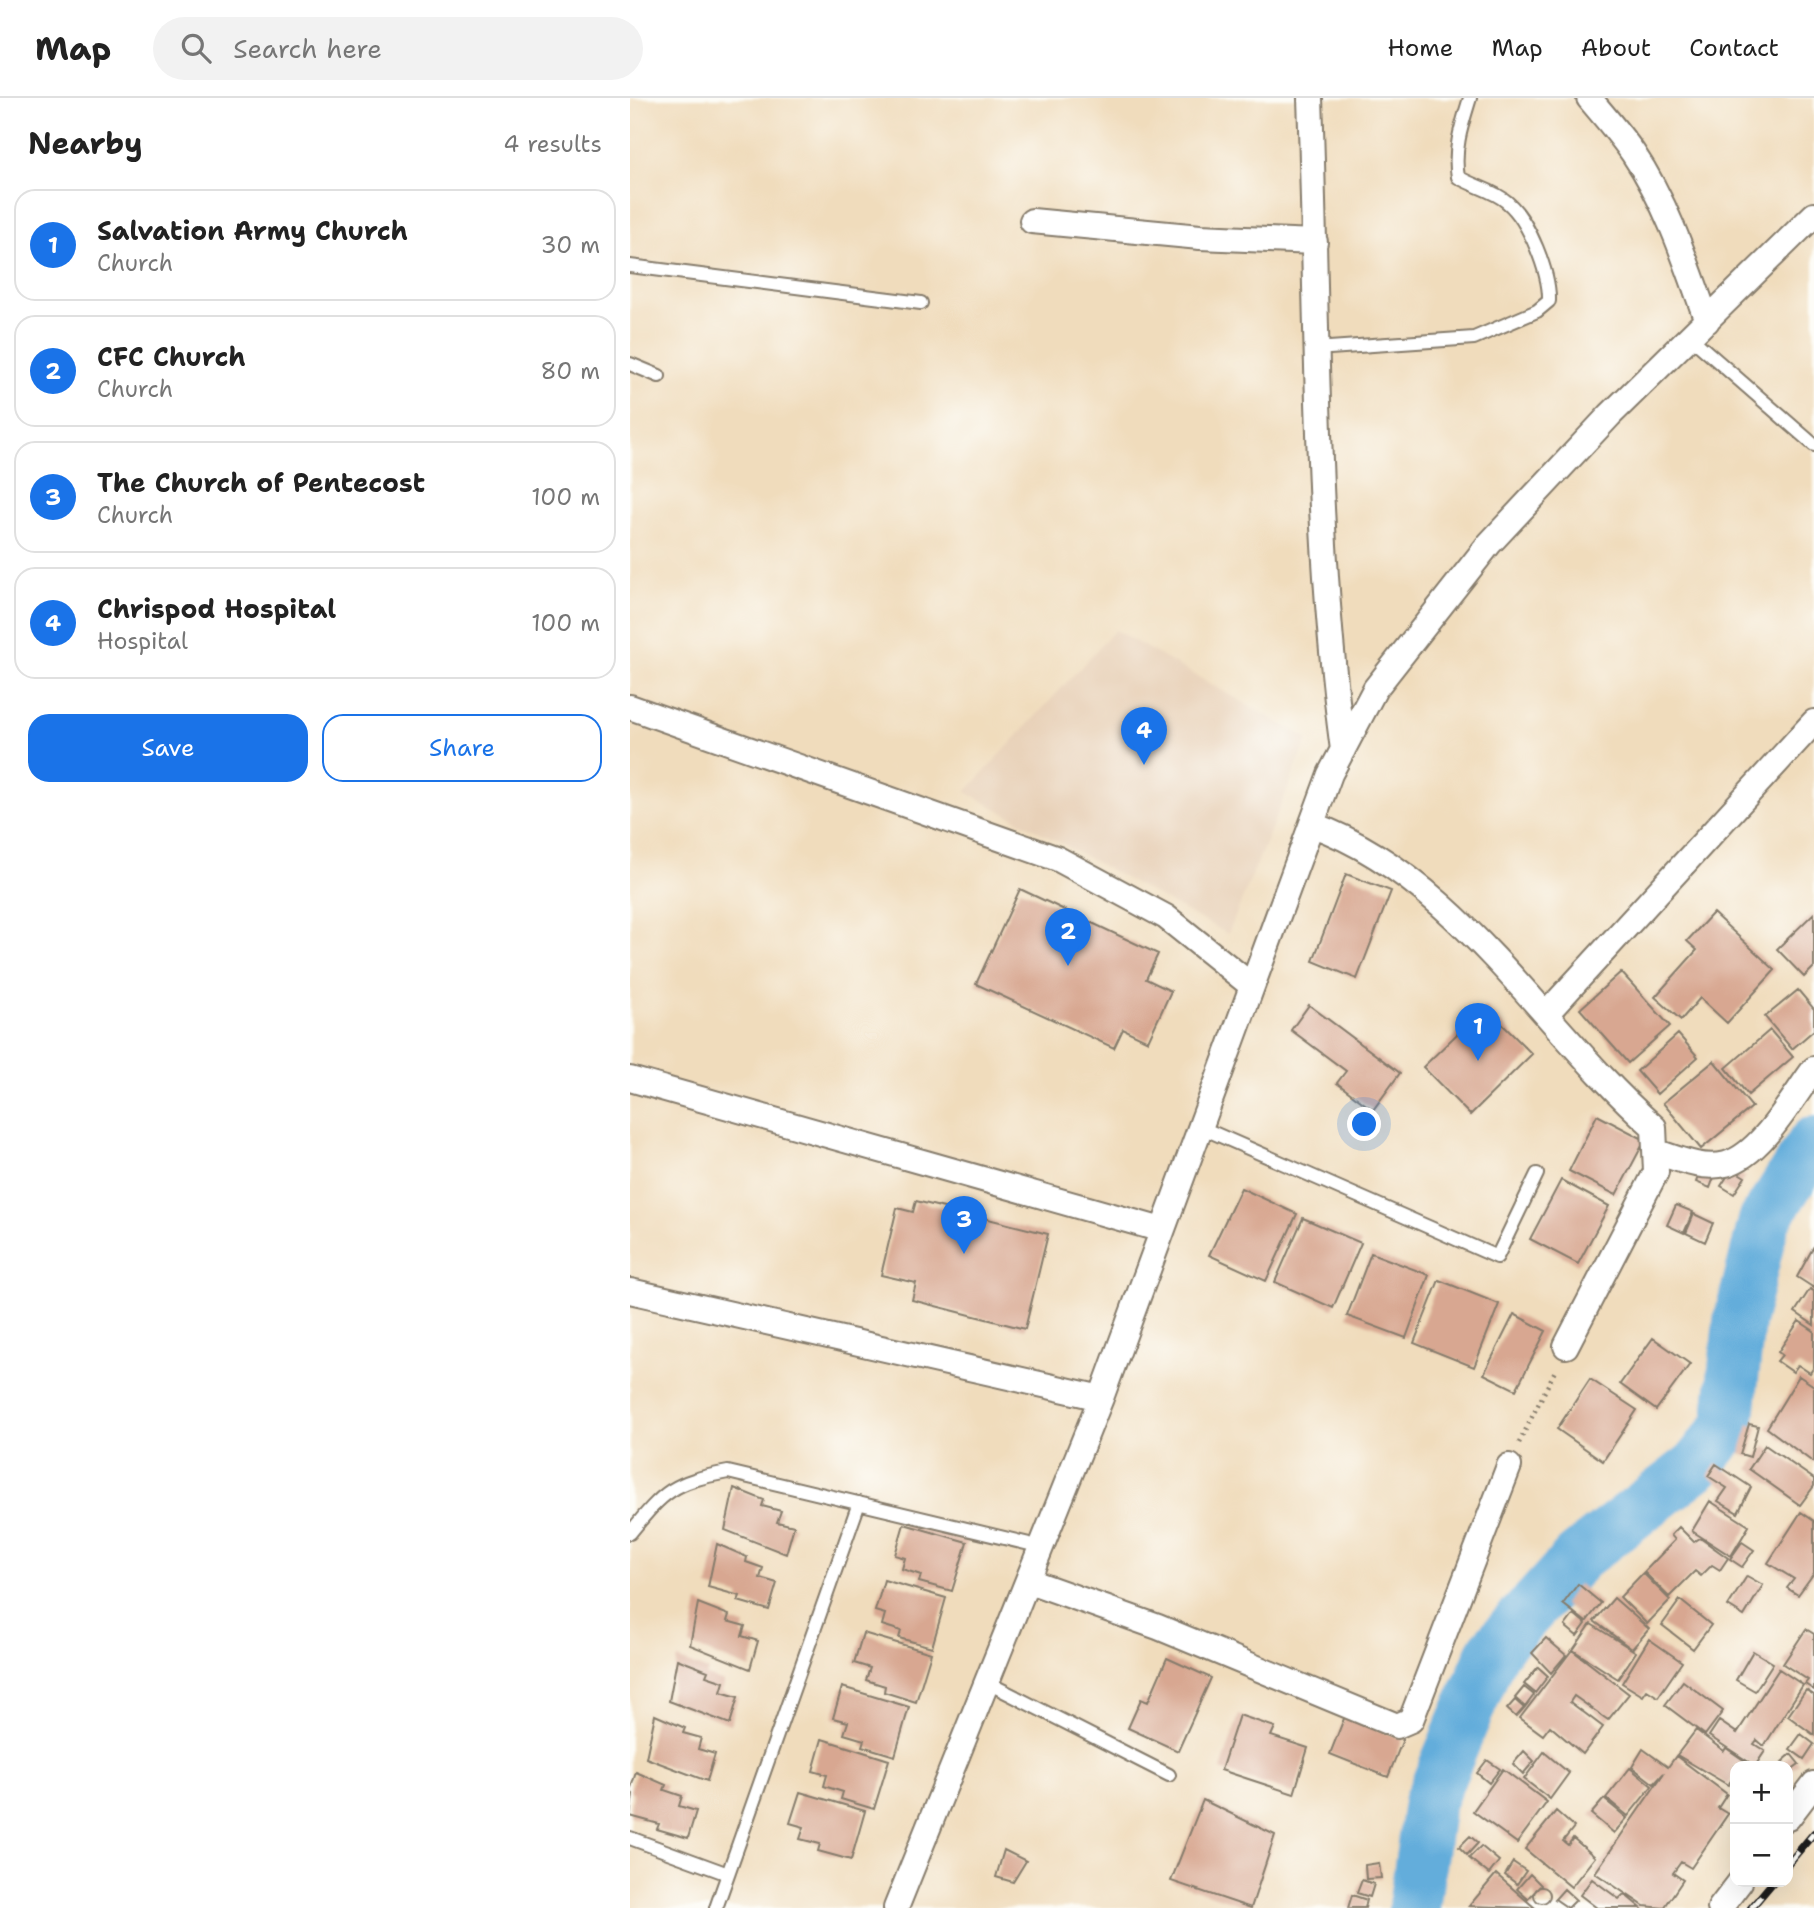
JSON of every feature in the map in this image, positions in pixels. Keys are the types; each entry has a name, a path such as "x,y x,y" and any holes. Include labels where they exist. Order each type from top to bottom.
{"street":[{"path":"1310,98 1315,242 1314,349 1330,656 1343,750"},
{"path":"1589,98 1633,153 1654,188 1690,271 1698,329"},
{"path":"896,1908 1101,1398 1314,825 1330,774 1343,750 1381,680 1489,544 1610,415 1814,215"},
{"path":"1032,221 1200,237 1315,242"},
{"path":"630,707 1058,859 1166,917 1252,986"},
{"path":"1547,1013 1814,722"},
{"path":"1314,825 1347,837 1383,859 1459,923 1547,1013 1625,1101 1654,1127 1656,1172 1566,1346"},
{"path":"1657,1152 1693,1164 1725,1164 1749,1153 1814,1069"},
{"path":"630,1079 1162,1230"},
{"path":"630,1291 1101,1398"},
{"path":"1029,1581 1158,1627 1397,1726 1411,1720 1509,1466"},
{"path":"1793,1811 1814,1784"},
{"path":"1720,1908 1736,1887"}],"lane":[{"path":"1314,349 1474,338 1537,311 1549,301 1546,272 1533,239 1508,202 1458,177 1455,161 1470,98"},
{"path":"630,265 921,303"},
{"path":"1698,329 1814,445"},
{"path":"630,364 659,376"},
{"path":"1200,1126 1497,1257 1536,1174"},
{"path":"630,1533 660,1495 689,1480 728,1472 1042,1547"},
{"path":"716,1908 859,1503"},
{"path":"988,1683 1169,1775"},
{"path":"630,1838 728,1874"}],"path":[{"path":"1520,1440 1566,1346"}],"shaded area":[{"path":"1115,630 1308,739 1228,934 966,792"}],"building":[{"path":"1346,874 1391,891 1357,979 1313,961"},
{"path":"1020,889 1158,954 1146,979 1171,991 1148,1041 1123,1029 1114,1048 976,984"},
{"path":"1713,913 1775,970 1727,1023 1700,998 1681,1020 1655,997 1697,950 1687,941"},
{"path":"1814,913 1814,967 1804,977 1777,949"},
{"path":"1621,972 1670,1026 1628,1063 1580,1009"},
{"path":"1798,990 1814,1009 1814,1030 1792,1049 1765,1017"},
{"path":"1309,1005 1400,1073 1373,1110 1337,1083 1346,1071 1291,1030"},
{"path":"1485,1007 1532,1054 1470,1115 1423,1067"},
{"path":"1770,1030 1793,1057 1748,1095 1726,1068"},
{"path":"1678,1034 1698,1057 1657,1094 1637,1071"},
{"path":"1714,1061 1752,1107 1701,1149 1663,1103"},
{"path":"1597,1115 1645,1140 1616,1195 1569,1171"},
{"path":"1732,1169 1745,1177 1734,1194 1721,1186"},
{"path":"1700,1172 1714,1177 1710,1188 1696,1182"},
{"path":"1561,1180 1609,1206 1578,1264 1530,1239"},
{"path":"1241,1188 1297,1214 1266,1281 1209,1255"},
{"path":"916,1201 1048,1234 1025,1329 912,1300 916,1283 881,1275 897,1208 913,1212"},
{"path":"1676,1205 1693,1212 1684,1233 1667,1225"},
{"path":"1694,1214 1713,1223 1705,1242 1686,1233"},
{"path":"1303,1218 1361,1243 1333,1308 1275,1282"},
{"path":"1814,1246 1814,1288 1797,1277"},
{"path":"1371,1253 1429,1275 1406,1338 1347,1316"},
{"path":"1439,1280 1499,1304 1474,1367 1414,1343"},
{"path":"1810,1289 1814,1291 1814,1325 1795,1312"},
{"path":"1514,1314 1546,1331 1516,1390 1484,1374"},
{"path":"1799,1321 1814,1331 1814,1367 1810,1373 1798,1365 1793,1372 1777,1361 1782,1355 1778,1352"},
{"path":"1653,1338 1690,1364 1656,1410 1620,1384"},
{"path":"1799,1376 1814,1386 1814,1463 1767,1428"},
{"path":"1590,1379 1637,1410 1603,1461 1557,1429"},
{"path":"1749,1424 1758,1426 1750,1457 1740,1454"},
{"path":"1765,1445 1814,1479 1814,1486 1800,1505 1749,1469"},
{"path":"1716,1464 1751,1487 1738,1513 1718,1501 1727,1488 1708,1476"},
{"path":"734,1488 764,1500 762,1506 781,1511 777,1522 794,1526 786,1554 725,1530"},
{"path":"1710,1501 1749,1526 1731,1556 1692,1531"},
{"path":"1801,1512 1814,1521 1814,1573 1798,1595 1787,1588 1794,1579 1768,1563"},
{"path":"904,1524 967,1542 952,1591 919,1582 921,1575 902,1569 905,1558 895,1555"},
{"path":"1679,1527 1694,1542 1700,1538 1728,1558 1720,1570 1712,1565 1701,1576 1695,1571 1669,1597 1644,1572 1675,1540 1671,1535"},
{"path":"1742,1542 1754,1550 1742,1567 1730,1559"},
{"path":"717,1544 747,1557 746,1562 763,1568 760,1578 777,1583 769,1610 738,1601 740,1596 708,1587"},
{"path":"1643,1573 1670,1600 1647,1624 1620,1597"},
{"path":"1747,1576 1763,1585 1744,1616 1728,1606"},
{"path":"884,1580 946,1598 932,1647 899,1638 901,1631 882,1625 885,1614 875,1611"},
{"path":"1578,1584 1601,1603 1586,1622 1563,1604"},
{"path":"1614,1598 1649,1629 1632,1649 1594,1621"},
{"path":"1680,1600 1711,1625 1693,1649 1662,1625"},
{"path":"698,1603 729,1615 727,1621 745,1626 742,1636 758,1641 750,1669 690,1645"},
{"path":"1574,1614 1586,1624 1577,1636 1565,1626"},
{"path":"1591,1624 1636,1652 1618,1679 1573,1650"},
{"path":"1806,1629 1814,1634 1814,1690 1805,1684 1808,1680 1783,1664"},
{"path":"863,1633 931,1653 916,1702 884,1692 885,1686 866,1680 870,1668 854,1663"},
{"path":"1546,1638 1566,1655 1551,1673 1532,1653"},
{"path":"1649,1639 1682,1662 1658,1697 1647,1690 1643,1696 1622,1683"},
{"path":"1572,1650 1629,1694 1608,1720 1574,1696 1570,1702 1603,1727 1583,1754 1550,1726 1543,1735 1520,1718"},
{"path":"1753,1651 1773,1663 1755,1691 1736,1680"},
{"path":"1167,1658 1211,1678 1178,1751 1128,1728 1141,1699 1148,1702"},
{"path":"677,1659 708,1671 706,1676 724,1682 721,1692 738,1697 730,1724 669,1701"},
{"path":"1538,1667 1548,1676 1535,1693 1524,1684"},
{"path":"1779,1669 1803,1685 1764,1746 1757,1740 1754,1744 1765,1751 1758,1761 1747,1761 1709,1736 1719,1721 1737,1733"},
{"path":"1683,1681 1723,1711 1705,1735 1665,1705"},
{"path":"842,1687 909,1707 895,1756 862,1746 864,1740 844,1734 848,1722 833,1718"},
{"path":"1524,1687 1534,1695 1525,1707 1515,1698"},
{"path":"1806,1690 1814,1695 1814,1735 1788,1716"},
{"path":"1515,1700 1524,1708 1516,1717 1507,1709"},
{"path":"655,1715 685,1728 683,1733 701,1738 698,1749 715,1754 707,1781 646,1758"},
{"path":"1239,1715 1275,1727 1271,1736 1308,1748 1294,1794 1221,1770"},
{"path":"1345,1716 1403,1739 1388,1777 1330,1754"},
{"path":"1696,1730 1724,1751 1726,1748 1745,1761 1730,1761 1728,1785 1677,1755"},
{"path":"1801,1734 1814,1744 1804,1759 1790,1749"},
{"path":"822,1739 889,1760 874,1809 841,1799 843,1792 824,1786 827,1775 813,1771"},
{"path":"1643,1749 1668,1767 1676,1756 1727,1794 1718,1808 1728,1814 1691,1868 1681,1862 1673,1873 1683,1880 1664,1908 1644,1906 1595,1873 1664,1773 1654,1784 1632,1767"},
{"path":"1524,1751 1534,1761 1523,1774 1513,1764"},
{"path":"1544,1752 1569,1773 1550,1799 1524,1779"},
{"path":"1791,1754 1799,1764 1793,1768 1793,1761 1783,1761"},
{"path":"1487,1760 1500,1769 1489,1783 1477,1773"},
{"path":"1630,1768 1652,1786 1628,1816 1606,1798"},
{"path":"1503,1769 1547,1802 1517,1843 1473,1811"},
{"path":"636,1772 666,1785 664,1790 682,1796 679,1806 696,1811 688,1838 657,1829 659,1824 630,1816 633,1794 630,1791"},
{"path":"800,1792 865,1811 851,1860 818,1851 820,1844 800,1839 804,1827 790,1823"},
{"path":"1604,1799 1627,1818 1614,1833 1591,1814"},
{"path":"1203,1800 1275,1835 1251,1908 1171,1881"},
{"path":"1556,1811 1574,1827 1563,1841 1568,1845 1573,1838 1595,1857 1571,1887 1525,1849"},
{"path":"1470,1836 1478,1843 1467,1855 1459,1847"},
{"path":"1481,1846 1499,1861 1489,1874 1469,1858"},
{"path":"1004,1850 1026,1861 1013,1882 996,1877"},
{"path":"1513,1862 1526,1871 1517,1884 1505,1875"},
{"path":"1379,1863 1381,1878 1366,1879 1365,1865"},
{"path":"1496,1874 1535,1908 1469,1906"},
{"path":"1530,1874 1541,1885 1528,1899 1517,1889"},
{"path":"1592,1879 1619,1899 1624,1894 1641,1908 1597,1908 1580,1895"},
{"path":"1362,1880 1374,1884 1370,1897 1357,1893"},
{"path":"1542,1887 1548,1889 1548,1901 1542,1903 1536,1901 1534,1895 1536,1889"},
{"path":"1564,1889 1576,1900 1568,1908 1555,1899"},
{"path":"1352,1895 1367,1900 1365,1908 1348,1908"}],"waterway":[{"path":"1414,1908 1429,1803 1493,1651 1578,1557 1697,1465 1728,1426 1739,1322 1764,1221 1814,1142"}],"railway":[{"path":"1793,1858 1814,1833"},
{"path":"1751,1908 1769,1887"}],"place":[{"name":"Chrispod Hospital","path":"1144,765"},
{"name":"CFC Church","path":"1068,966"},
{"name":"Salvation Army Church","path":"1478,1061"},
{"name":"The Church of Pentecost","path":"964,1254"}]}
